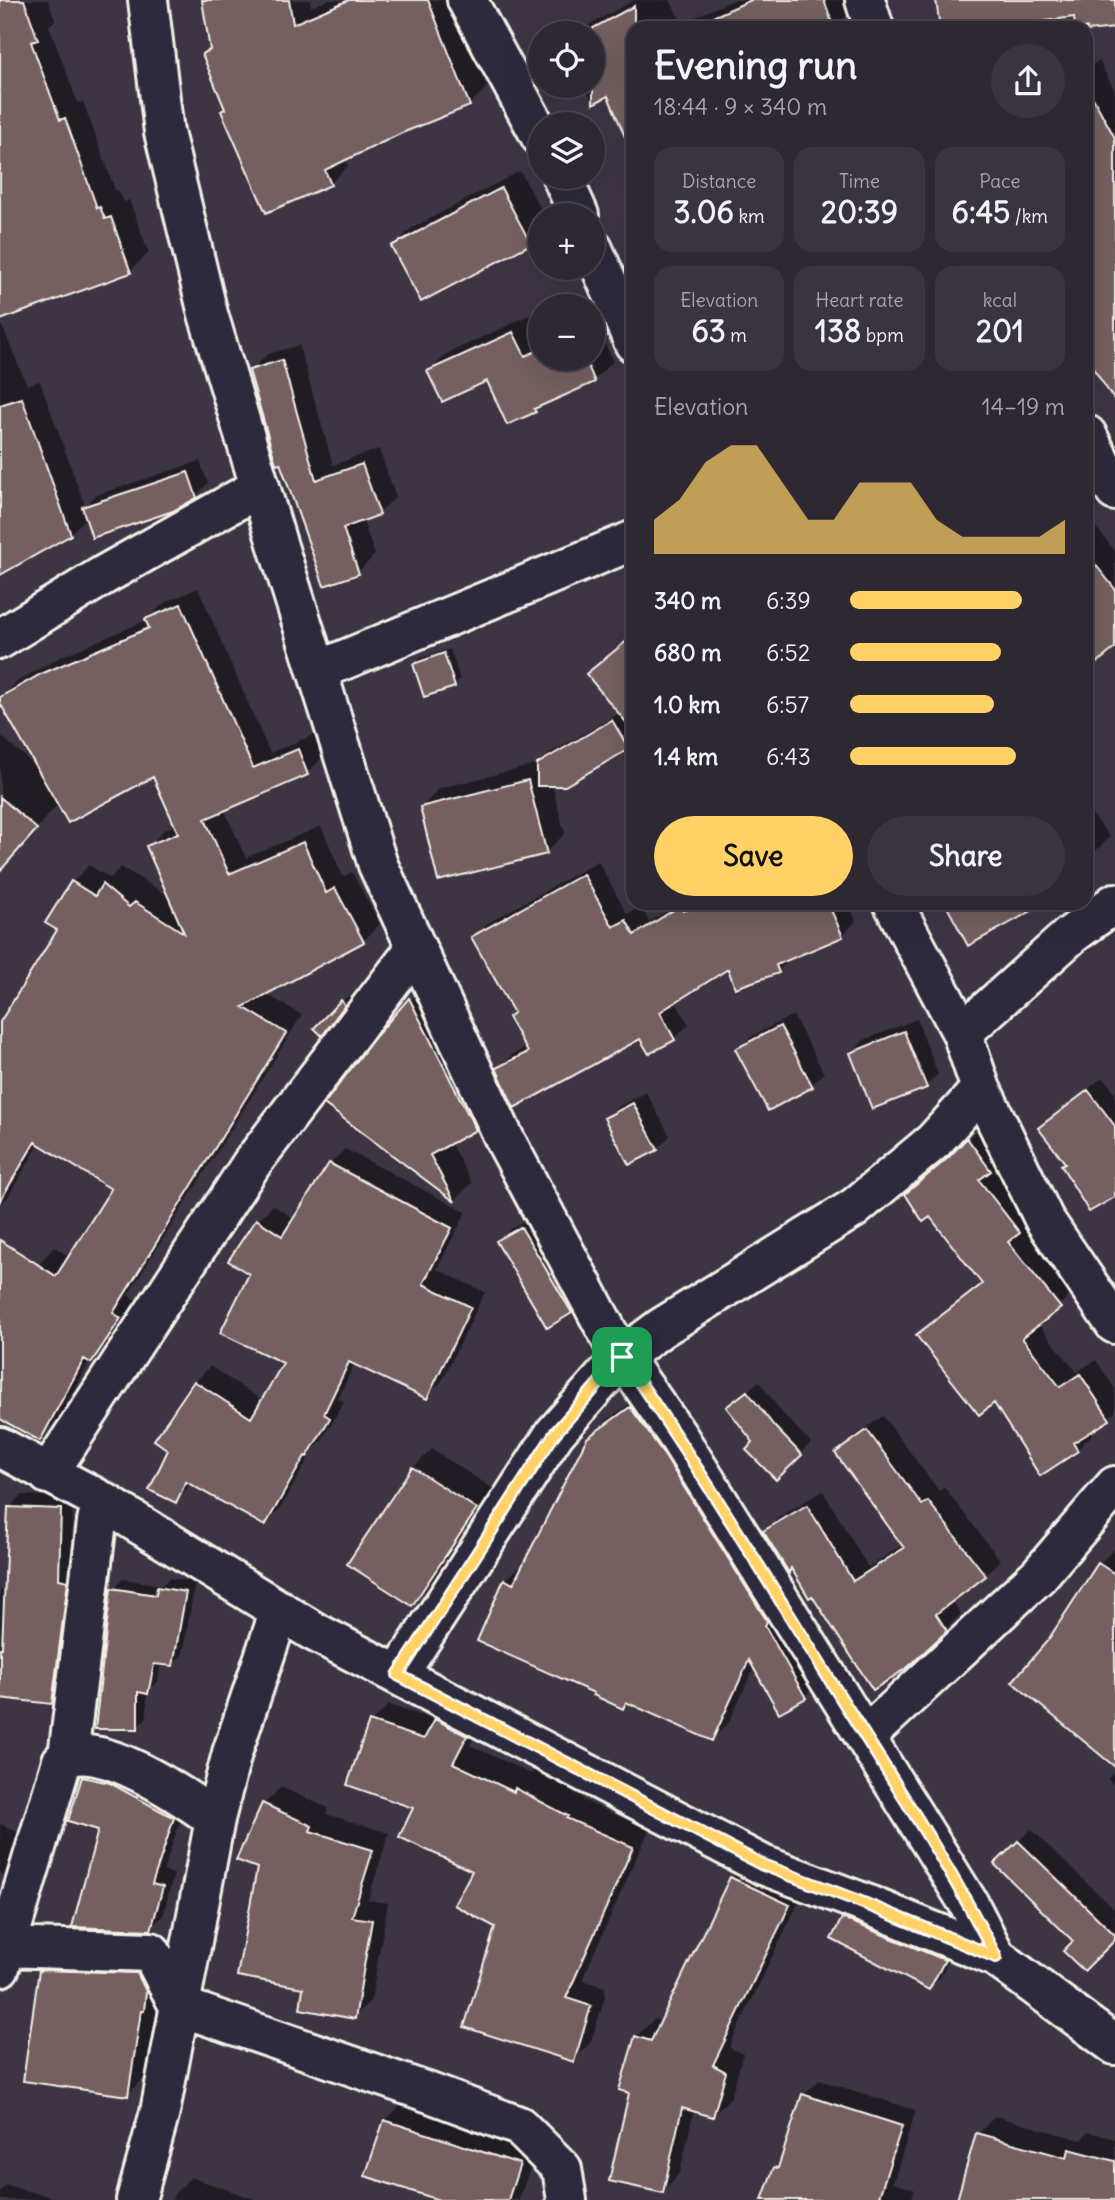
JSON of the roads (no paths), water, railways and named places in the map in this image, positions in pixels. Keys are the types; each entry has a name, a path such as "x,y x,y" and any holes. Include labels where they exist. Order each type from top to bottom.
{"street":[{"path":"148,0 164,132 208,314 378,865 504,1138 622,1357 679,1438 969,1904 996,1957"},
{"path":"467,0 528,113"},
{"path":"865,0 872,21"},
{"path":"605,277 626,325"},
{"path":"1097,432 1115,491"},
{"path":"0,639 104,575 260,488"},
{"path":"317,671 626,543"},
{"path":"962,1033 1071,935 1115,903"},
{"path":"897,910 962,1033 981,1089 1044,1219 1115,1324"},
{"path":"48,1474 252,1163 416,948"},
{"path":"398,1675 555,1433 622,1357 662,1328 855,1208 934,1140 981,1089"},
{"path":"0,1447 102,1501 280,1611 763,1865 996,1957 1115,2045"},
{"path":"865,1737 1039,1575 1115,1486"},
{"path":"68,1756 97,1522 102,1501"},
{"path":"136,2200 160,2112 215,1819 232,1753 280,1611"},
{"path":"215,1819 172,1788 120,1763 78,1754 68,1756 62,1762 3,1957 151,1952 179,2006 519,2126 562,2169 567,2200"}]}
